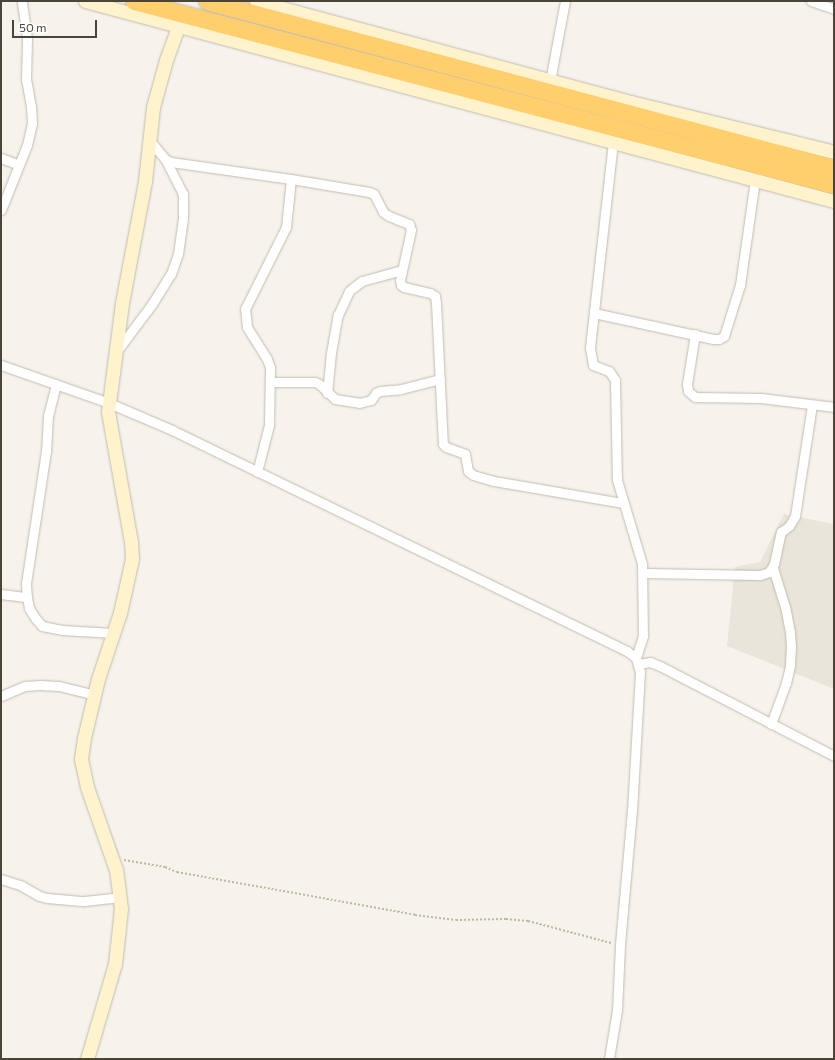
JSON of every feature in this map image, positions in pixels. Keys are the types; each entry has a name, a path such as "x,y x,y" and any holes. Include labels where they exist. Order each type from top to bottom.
{"highway":[{"path":"134,1 834,185"},
{"path":"207,1 834,168"}],"street":[{"path":"1,210 30,136 32,124 31,106 26,80 27,38 22,1"},
{"path":"85,1 834,201"},
{"path":"256,1 289,6 550,81 834,152"},
{"path":"550,81 566,1"},
{"path":"811,1 834,9"},
{"path":"87,1059 115,964 121,898 113,858 87,787 82,766 82,749 94,695 126,585 132,551 109,420 110,395 122,303 139,218 156,92 179,25"},
{"path":"116,352 152,304 171,274 178,254 184,199 178,182 165,159 150,141"},
{"path":"609,1059 617,1010 620,945 635,767 637,658 642,642 643,573 638,547 623,503 617,474 615,380 609,371 596,367 591,361 590,348 613,142"},
{"path":"1,158 19,164"},
{"path":"165,159 192,165 291,179 374,194 383,212 409,224 411,230 400,280 404,287 424,291 434,296 436,303 443,444 446,447 465,454 468,471 473,475 494,481 623,503"},
{"path":"257,469 269,425 270,367 267,359 247,327 245,308 286,227 291,179"},
{"path":"594,313 719,339 724,336 727,331 740,285 755,180"},
{"path":"327,393 331,353 338,314 349,291 354,285 362,281 402,270"},
{"path":"695,334 688,384 690,395 701,398 761,398 834,407"},
{"path":"1,365 56,384 110,395 177,432 257,469 627,651 637,658 660,666 772,722 834,756"},
{"path":"270,382 315,382 319,384 327,393 341,401 366,402 380,391 401,390 440,379"},
{"path":"56,384 48,415 46,451 26,584 27,597 30,608 42,626 62,630 113,633"},
{"path":"772,722 778,709 788,674 791,647 790,632 785,607 773,568 781,532 789,526 794,516 812,405"},
{"path":"643,573 760,575 769,572 773,568"},
{"path":"1,594 27,597"},
{"path":"1,696 25,686 40,685 72,688 94,695"},
{"path":"1,879 22,886 39,896 47,898 84,901 121,898"}],"path":[{"path":"113,858 165,867 177,872 415,915 456,920 506,919 528,922 620,945"}],"shaded area":[{"path":"784,514 834,524 834,689 727,646 735,567 760,562"}]}
